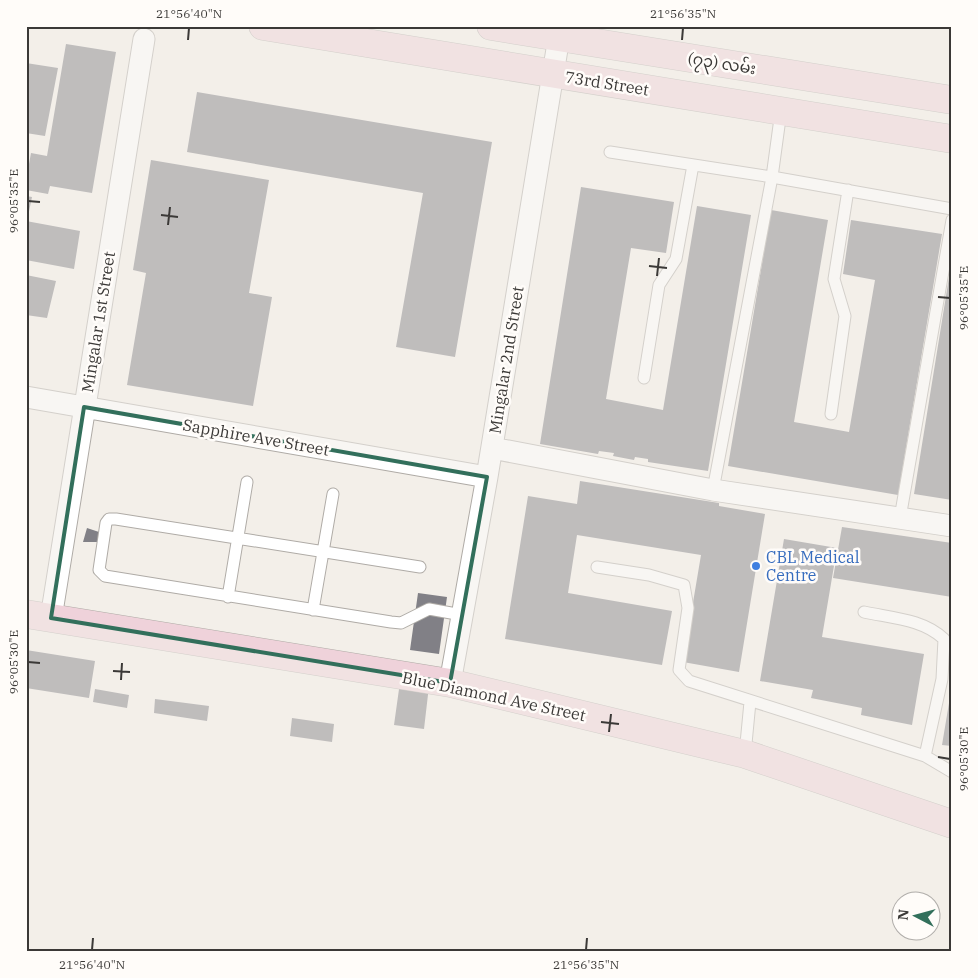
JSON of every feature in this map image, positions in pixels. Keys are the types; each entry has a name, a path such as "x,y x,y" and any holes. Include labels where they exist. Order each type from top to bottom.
{"main road":[{"name":"73rd Street","path":"263,26 952,139"},
{"name":"(၇၃) လမ်း","path":"491,26 952,100"},
{"name":"Blue Diamond Ave Street","path":"39,616 450,683 745,754 952,824"}],"street":[{"name":"Mingalar 1st Street","path":"39,616 84,407 145,33"},
{"name":"Mingalar 2nd Street","path":"450,683 492,448 559,37"},
{"name":"Sapphire Ave Street","path":"26,397 487,477"},
{"path":"492,448 713,490 952,526"}],"lane":[{"path":"713,490 772,176 782,111"},
{"path":"610,152 772,176 952,209"},
{"path":"644,378 659,285 676,259 693,164"},
{"path":"831,414 844,316 834,279 848,190"},
{"path":"900,518 952,220"},
{"path":"228,597 247,482"},
{"path":"313,610 333,494"},
{"path":"420,567 116,519 109,520 106,523 99,570 102,575 391,622 401,622 429,608 462,615"},
{"path":"597,567 650,575 684,585 688,608 679,670 689,681 750,702 925,756 952,772"},
{"path":"864,612 933,628 944,639 942,679 925,756"},
{"path":"745,754 750,702"}],"highlighted area":[{"path":"84,407 487,477 450,683 51,618"}],"building":[{"path":"66,44 116,52 92,193 50,186 48,194 26,190 26,164 29,164 31,153 47,156"},
{"path":"26,63 58,68 45,136 26,133"},
{"path":"197,92 492,142 455,357 396,347 423,193 187,152"},
{"path":"151,160 269,180 249,293 272,297 253,406 127,385 146,273 133,270"},
{"path":"581,187 674,202 666,253 631,248 606,399 663,410 697,206 751,215 708,471 648,462 648,459 635,457 634,460 613,456 614,453 599,451 598,454 540,444"},
{"path":"26,196 32,197 27,221 26,221"},
{"path":"771,210 828,220 794,422 849,432 875,280 843,274 851,220 942,234 898,495 728,466"},
{"path":"26,221 80,231 74,269 26,260"},
{"path":"952,265 952,500 914,494"},
{"path":"26,275 56,281 47,318 26,315"},
{"path":"580,481 719,503 719,506 765,514 739,672 683,662 701,555 577,535 568,593 672,611 662,665 505,639 528,496 577,504"},
{"path":"842,527 952,543 952,597 833,578"},
{"path":"87,528 102,533 100,542 83,542"},
{"path":"784,539 837,548 822,637 924,654 912,725 861,715 862,708 811,698 813,690 760,681"},
{"path":"418,593 447,597 439,654 410,650"},
{"path":"26,650 95,661 89,698 26,688"},
{"path":"400,682 429,686 424,729 394,725"},
{"path":"95,689 129,695 127,708 93,702"},
{"path":"952,692 952,746 942,745"},
{"path":"155,699 209,706 207,721 154,713"},
{"path":"292,718 334,724 332,742 290,736"}],"place":[{"name":"CBL Medical Centre","path":"756,566"}]}
